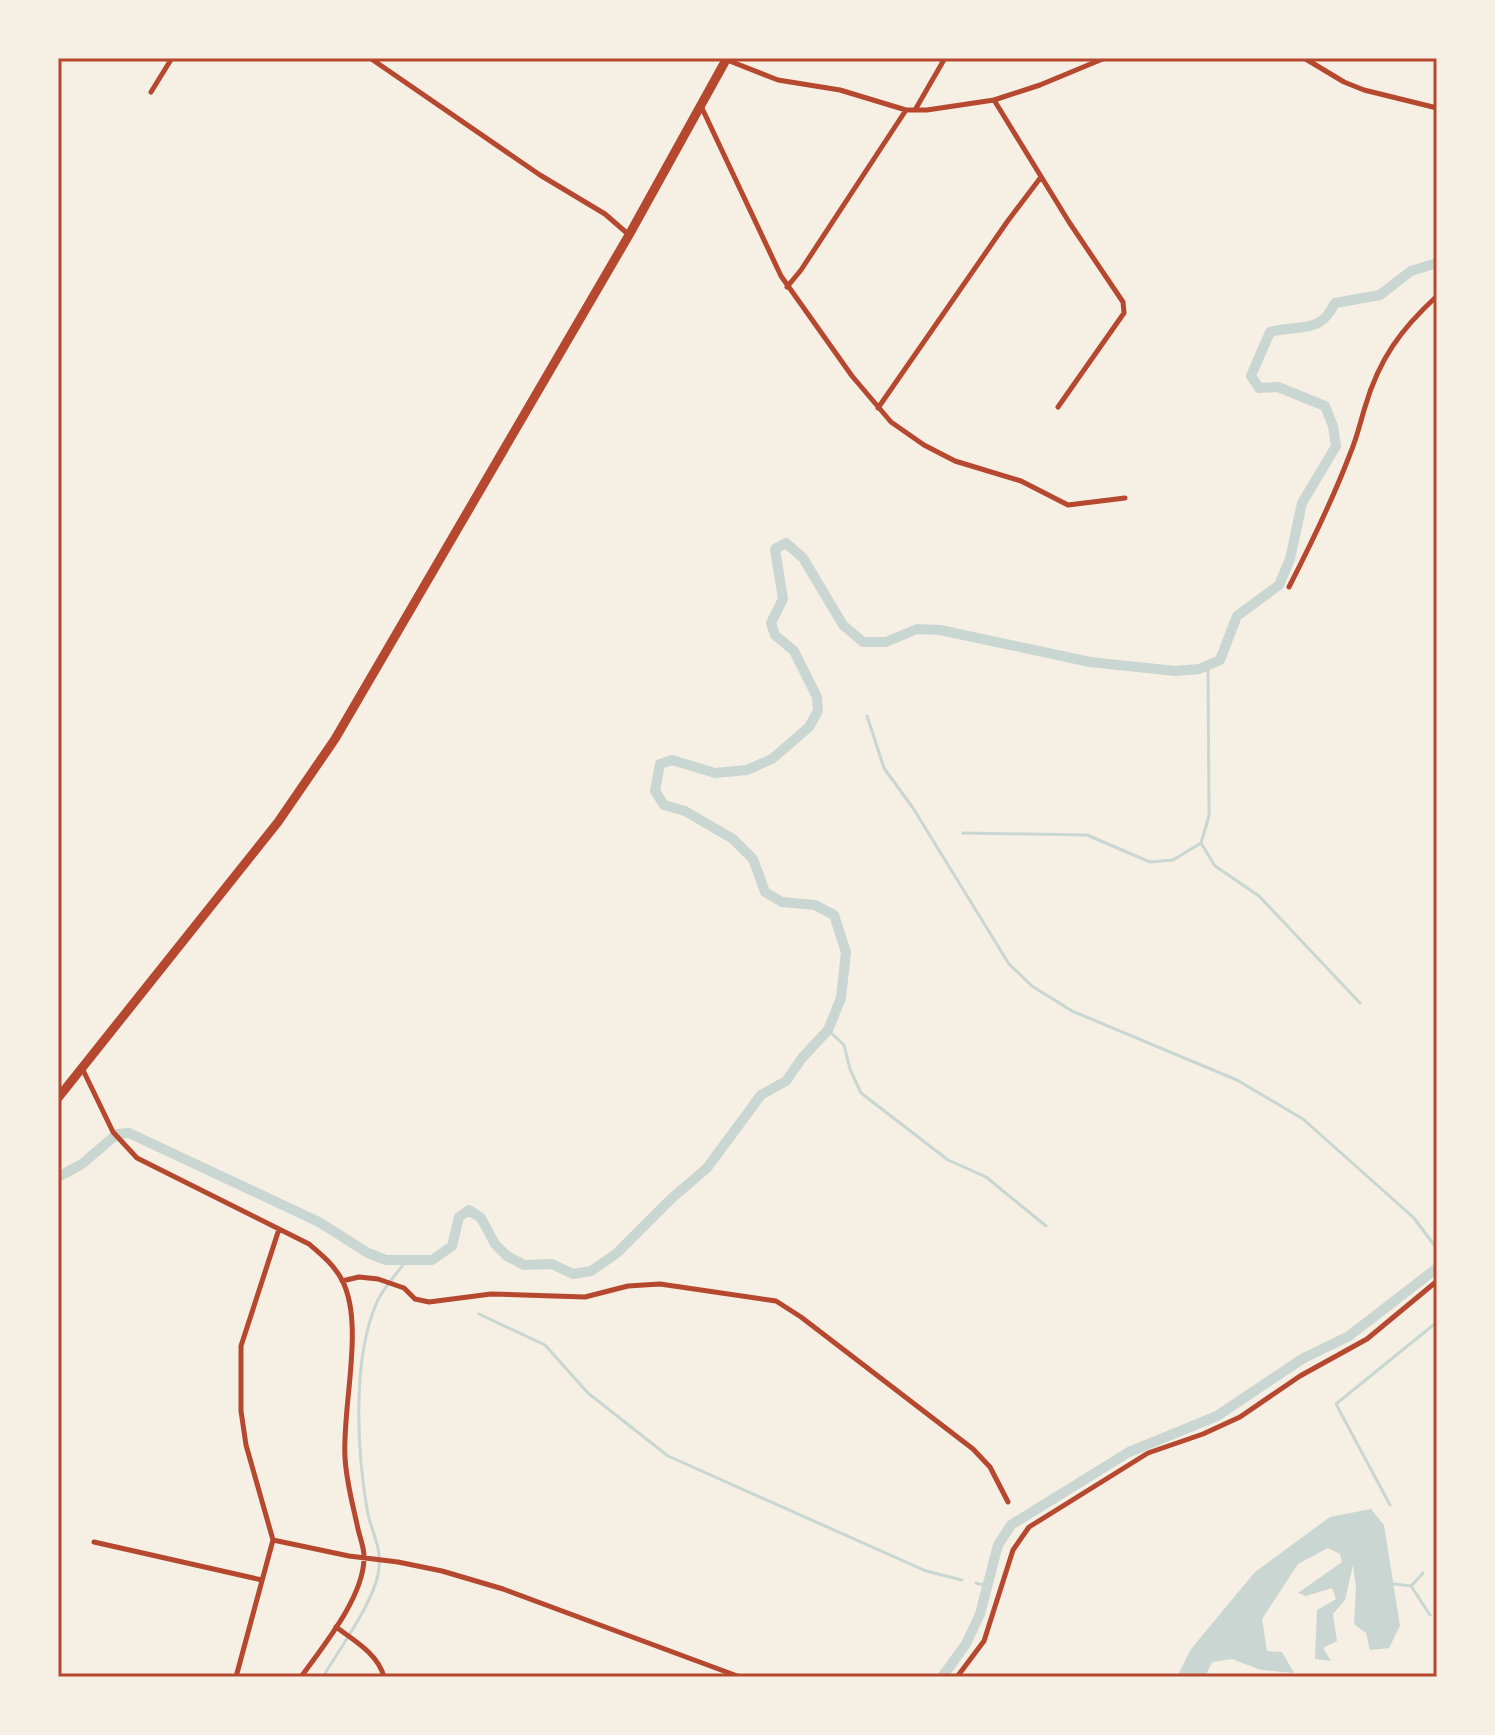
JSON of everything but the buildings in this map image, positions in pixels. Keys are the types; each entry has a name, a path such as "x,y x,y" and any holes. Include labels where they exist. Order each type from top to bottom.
{"highway":[{"path":"58,1098 278,822 327,752 629,235 725,58"}],"street":[{"path":"151,92 172,58"},
{"path":"370,58 540,175 605,214 629,235"},
{"path":"725,58 778,80 840,90 915,110 961,107 994,100 1105,58"},
{"path":"915,110 945,58"},
{"path":"1304,58 1364,90 1436,107"},
{"path":"994,100 1120,295 1124,307 1124,313 1058,407"},
{"path":"701,105 787,287 877,409 911,436 955,461 1021,481 1059,502 1077,505 1125,498"},
{"path":"787,287 906,110"},
{"path":"877,409 1041,177"},
{"path":"1289,587 1315,537 1349,457 1383,362 1395,339 1437,296"},
{"path":"82,1068 113,1132 137,1158 309,1244 328,1261 342,1281 350,1301 352,1334 345,1456 365,1558 358,1584 336,1627 301,1677"},
{"path":"236,1677 273,1540 246,1445 241,1411 241,1346 279,1229"},
{"path":"342,1281 359,1277 378,1279 404,1288 415,1299 429,1302 491,1294 585,1297 628,1286 660,1284 776,1301 973,1449 990,1467 1008,1502"},
{"path":"957,1677 984,1641 1013,1550 1029,1527 1148,1453 1240,1417 1300,1376 1367,1339 1437,1281"},
{"path":"273,1540 442,1571 503,1589 740,1677"},
{"path":"94,1542 262,1580"},
{"path":"336,1627 381,1665 384,1677"}],"shaded area":[{"path":"1371,1509 1384,1525 1400,1626 1389,1648 1370,1650 1366,1633 1354,1624 1356,1587 1353,1565 1345,1600 1333,1614 1337,1641 1323,1648 1331,1661 1315,1659 1317,1610 1336,1599 1332,1588 1306,1596 1298,1593 1342,1562 1340,1554 1328,1548 1298,1564 1262,1619 1267,1651 1282,1652 1294,1673 1261,1670 1232,1659 1212,1662 1205,1677 1177,1677 1191,1649 1255,1572 1330,1517"}],"waterway":[{"path":"58,1177 82,1164 117,1134 129,1133 319,1222 368,1253 386,1260 432,1260 452,1246 459,1217 469,1210 481,1218 495,1244 507,1256 524,1265 552,1264 573,1274 591,1271 617,1253 707,1168 761,1095 786,1081 828,1030 841,998 846,952 834,915 815,905 782,902 765,892 753,859 733,839 685,811 664,805 655,791 660,764 672,760 715,773 747,770 772,759 809,727 818,711 817,697 794,651 775,635 771,623 783,599 775,549 786,543 803,558 843,625 863,642 886,642 917,629 940,630 1090,662 1175,671 1199,669 1220,660 1237,616 1279,585 1290,559 1302,503 1336,446 1333,426 1325,406 1278,387 1259,388 1251,376 1270,332 1316,324 1323,320 1335,303 1380,295 1411,271 1437,263"},
{"path":"963,833 1087,835 1150,862 1173,860 1201,843 1209,816 1208,665"},
{"path":"867,716 884,768 913,808 1009,964 1032,986 1072,1011 1237,1080 1303,1119 1414,1218 1437,1249"},
{"path":"1201,843 1215,866 1259,896 1360,1003"},
{"path":"828,1030 844,1045 861,1093 948,1160 986,1177 1046,1226"},
{"path":"323,1677 364,1609 379,1568 379,1553 367,1509 361,1460 360,1377 363,1350 377,1302 405,1262"},
{"path":"942,1677 966,1644 980,1614 998,1545 1011,1525 1129,1452 1217,1416 1302,1359 1349,1336 1437,1268"},
{"path":"479,1314 545,1345 588,1393 668,1456 926,1571 962,1580"},
{"path":"1390,1505 1336,1404 1437,1322"},
{"path":"1412,1585 1423,1573"},
{"path":"976,1583 987,1586"},
{"path":"1394,1584 1411,1586 1430,1615"}]}
